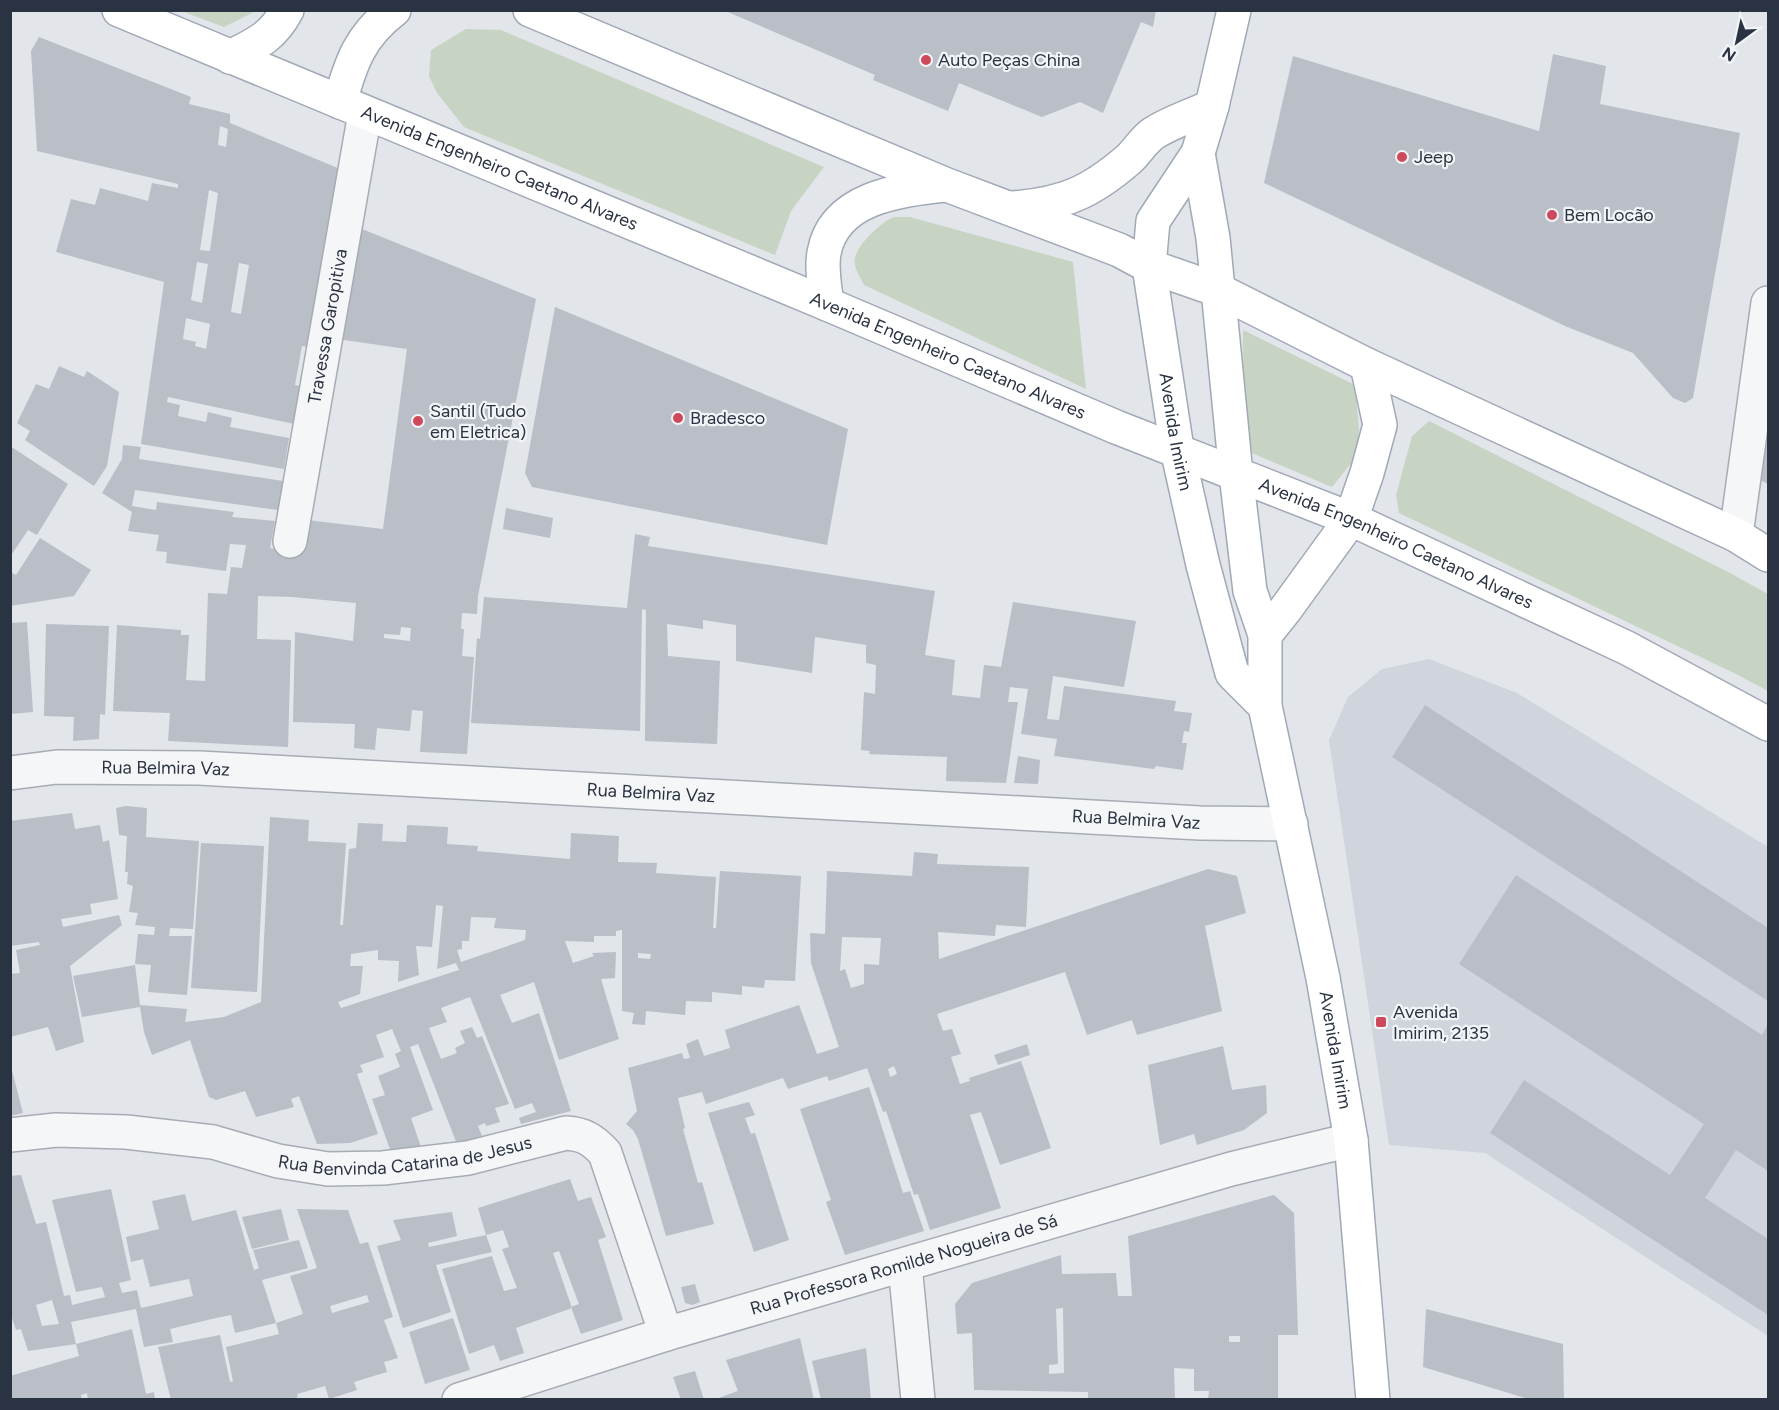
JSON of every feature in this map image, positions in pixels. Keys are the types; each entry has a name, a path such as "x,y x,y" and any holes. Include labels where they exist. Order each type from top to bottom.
{"main road":[{"name":"Avenida Engenheiro Caetano Alvares","path":"118,10 827,304 1116,427 1351,519 1627,648 1768,724"},
{"path":"230,57 265,38 279,26 287,10"},
{"path":"352,107 349,71 360,46 373,28 394,10"},
{"path":"530,10 947,185 1119,250 1149,266 1218,290 1367,365 1736,535 1768,555"},
{"name":"Avenida Imirim","path":"1234,10 1212,106 1198,153 1153,220 1149,266 1177,449 1203,565 1232,673 1265,706"},
{"path":"1011,208 1044,206 1069,198 1101,182 1130,158 1153,134 1212,106"},
{"name":"Avenida Imirim","path":"1198,153 1213,238 1250,591 1265,635 1265,706 1325,989 1351,1140 1373,1400"},
{"path":"827,304 824,252 831,232 842,219 862,204 888,194 947,185"},
{"path":"1265,635 1286,610 1351,519 1367,473 1380,424 1367,365"}],"street":[{"name":"Travessa Garopitiva","path":"290,541 352,107"},
{"path":"1736,535 1768,303"},
{"name":"Rua Belmira Vaz","path":"10,773 57,767 199,768 1200,823 1291,824"},
{"name":"Rua Benvinda Catarina de Jesus","path":"10,1135 56,1130 126,1132 213,1142 279,1161 328,1169 383,1168 468,1158 567,1133 581,1134 594,1141 605,1153 666,1334"},
{"name":"Rua Professora Romilde Nogueira de Sá","path":"459,1400 666,1334 1231,1169 1351,1140"},
{"path":"905,1265 918,1400"}],"shaded area":[{"path":"1429,659 1517,693 1768,847 1768,1336 1485,1153 1389,1145 1329,740 1348,697 1382,669"}],"green space":[{"path":"181,11 256,11 224,27"},
{"path":"466,29 501,30 824,167 791,211 775,255 464,127 437,93 429,76 431,50"},
{"path":"894,217 910,217 1073,262 1086,389 864,285 855,265 857,253 871,234"},
{"path":"1243,330 1355,385 1359,430 1357,456 1332,487 1242,449"},
{"path":"1429,421 1768,594 1768,691 1399,513 1396,495 1412,436"}],"building":[{"path":"723,10 1156,10 1153,27 1141,22 1103,113 1080,102 1042,117 959,83 948,111 873,80 875,75"},
{"path":"39,37 191,97 189,104 230,114 230,123 340,169 312,348 302,346 295,385 306,387 299,425 168,397 167,402 180,405 178,416 206,422 208,412 232,418 230,427 289,438 284,469 141,444 164,282 56,252 71,199 95,205 100,188 148,201 152,183 178,188 178,184 37,151 31,51","holes":["220,126 228,129 226,147 218,145","209,190 218,193 210,251 200,250","197,262 208,264 202,303 191,300","239,263 249,265 241,314 231,312","186,318 210,324 206,349 195,346 196,342 183,339"]},
{"path":"1553,54 1606,66 1600,104 1740,133 1693,398 1685,403 1673,398 1633,353 1565,326 1264,183 1293,56 1539,131"},
{"path":"357,227 536,299 478,596 477,614 462,613 461,629 464,629 462,656 474,657 467,754 420,752 423,711 412,710 410,731 377,728 375,750 354,748 355,724 293,722 295,632 353,641 356,603 292,597 258,596 257,639 291,640 288,747 168,741 170,713 113,711 117,625 181,630 181,635 189,635 186,680 205,681 208,593 227,594 231,567 242,568 246,545 230,544 226,571 166,563 167,552 156,551 159,535 128,531 132,512 102,493 122,459 123,445 141,447 139,459 283,481 278,510 135,490 132,506 156,510 157,502 234,512 232,517 275,521 270,548 302,553 307,520 383,529 407,349 337,339","holes":["401,627 411,628 410,641 384,638 384,634 400,635"]},
{"name":"Bradesco","path":"555,307 848,429 827,545 532,487 525,473"},
{"path":"59,366 84,377 87,371 119,392 107,466 94,486 25,440 30,431 17,423 36,384 49,389"},
{"path":"1768,405 1768,484 1746,473"},
{"path":"10,446 68,484 37,535 28,530 10,557"},
{"path":"506,508 553,518 550,538 503,529"},
{"path":"635,534 650,537 648,546 935,591 925,655 955,660 952,695 980,698 984,665 1001,667 1013,602 1136,621 1124,687 1053,676 1047,719 1059,720 1064,686 1176,701 1174,711 1192,713 1189,732 1184,731 1182,743 1187,743 1183,770 1156,766 1154,769 1054,756 1057,739 1021,734 1028,689 1010,687 1008,702 1018,702 1006,783 946,781 947,757 869,754 870,751 861,750 864,692 875,694 876,665 866,663 866,645 815,637 812,673 736,661 736,625 703,620 703,629 667,624 668,656 720,661 717,744 645,741 646,610 642,609 640,731 471,723 477,638 480,639 484,597 627,608"},
{"path":"40,538 91,570 74,596 10,606 10,572 16,575"},
{"path":"27,622 33,712 10,714 10,623"},
{"path":"46,624 109,626 105,715 100,714 99,739 73,741 74,717 44,716"},
{"path":"1425,705 1768,928 1768,1001 1392,757"},
{"path":"1018,756 1040,760 1038,784 1014,783"},
{"path":"126,806 147,808 146,837 199,841 193,929 170,928 169,936 192,936 187,995 148,992 151,965 135,964 138,934 154,935 155,927 135,925 138,913 129,912 133,886 127,884 128,872 125,872 127,836 119,835 116,808"},
{"path":"72,813 75,829 100,825 103,842 109,840 118,899 90,904 92,914 61,919 63,927 119,915 122,925 70,966 84,1042 56,1051 48,1027 10,1037 10,974 20,973 16,950 40,945 39,942 10,946 10,821"},
{"path":"270,817 309,820 308,841 346,843 340,925 343,925 349,849 356,848 358,823 383,824 382,841 406,842 407,825 448,827 447,844 478,846 477,851 570,859 571,833 619,836 618,862 657,863 656,873 716,877 713,928 716,928 720,871 801,876 795,981 765,980 764,988 742,986 742,995 712,992 712,1002 686,1001 685,1015 646,1011 645,1025 632,1024 634,1013 622,1011 622,930 616,931 616,936 594,936 594,942 565,941 573,963 594,956 592,953 616,952 615,978 601,979 619,1039 559,1060 534,982 500,995 512,1023 539,1013 571,1111 521,1124 519,1118 536,1112 532,1103 515,1109 470,997 441,1008 447,1022 429,1028 441,1059 457,1053 455,1048 465,1043 460,1031 472,1027 477,1038 482,1036 509,1104 495,1108 500,1122 478,1126 482,1136 457,1144 418,1044 410,1047 433,1110 411,1118 422,1150 392,1155 372,1099 385,1095 378,1076 400,1067 395,1054 401,1051 392,1029 376,1035 384,1057 360,1065 363,1072 357,1074 378,1134 350,1143 317,1144 299,1096 291,1099 294,1107 256,1117 245,1091 216,1100 209,1097 190,1040 152,1055 144,1032 140,1007 82,1017 73,976 135,965 140,1005 187,1009 185,1022 224,1017 261,1002","holes":["436,905 443,906 437,969 456,963 459,970 341,1008 338,1002 360,994 363,966 350,966 351,954 378,950 378,960 399,961 398,982 419,975 416,946 432,947","471,917 496,918 494,928 526,930 525,940 461,962 457,950 462,949 462,941 469,941","638,953 651,954 650,959 638,958"]},
{"path":"201,843 264,846 257,992 191,988"},
{"path":"914,852 938,854 937,864 1029,867 1026,927 996,925 995,936 938,932 939,959 1208,869 1237,876 1246,913 1205,926 1222,1011 1137,1035 1132,1020 1087,1035 1065,972 937,1014 943,1031 952,1029 961,1054 951,1057 960,1084 970,1081 969,1078 1021,1061 1051,1148 1000,1165 981,1112 970,1115 1001,1208 930,1230 918,1194 914,1195 886,1111 883,1112 867,1068 829,1081 827,1076 788,1089 783,1078 706,1104 702,1092 678,1098 685,1128 683,1129 698,1183 702,1182 714,1224 666,1236 638,1139 626,1124 637,1111 628,1068 682,1053 684,1059 690,1058 686,1044 698,1039 704,1056 730,1048 725,1030 799,1005 817,1054 839,1047 811,963 810,933 825,934 827,871 912,876","holes":["842,937 881,938 879,965 864,964 864,984 851,988 845,969 840,971","894,1066 897,1074 890,1077 888,1069"]},
{"path":"1516,875 1762,1035 1768,1024 1768,1171 1736,1150 1705,1198 1768,1239 1768,1315 1490,1133 1524,1080 1670,1175 1704,1124 1459,964"},
{"path":"1027,1044 1030,1055 998,1065 994,1055"},
{"path":"1223,1046 1232,1090 1266,1085 1267,1113 1244,1130 1197,1145 1194,1134 1160,1145 1148,1065"},
{"path":"10,1063 23,1113 10,1116"},
{"path":"869,1087 903,1193 910,1191 924,1231 845,1255 826,1202 831,1200 800,1109"},
{"path":"749,1102 755,1115 745,1118 751,1134 755,1133 789,1240 754,1252 708,1113"},
{"path":"21,1175 36,1224 46,1222 64,1296 70,1295 72,1305 105,1297 102,1287 76,1292 52,1200 111,1189 131,1280 119,1283 122,1293 137,1290 141,1308 193,1296 189,1279 150,1287 143,1259 131,1262 126,1237 159,1229 152,1201 185,1194 192,1221 236,1210 254,1270 259,1268 253,1250 299,1240 308,1268 262,1280 276,1323 235,1333 231,1315 170,1329 173,1342 144,1347 136,1309 71,1322 76,1344 28,1351 21,1329 16,1330 10,1312 10,1176","holes":["52,1300 59,1324 42,1326 36,1305"]},
{"path":"570,1179 578,1201 591,1197 606,1237 598,1240 623,1320 581,1334 571,1308 516,1328 524,1353 500,1361 494,1345 469,1354 442,1269 492,1256 504,1291 517,1288 502,1249 509,1247 503,1230 486,1235 478,1208","holes":["559,1251 579,1304 572,1307 553,1253"]},
{"path":"1274,1195 1294,1213 1298,1335 1278,1335 1278,1400 1208,1400 1209,1391 1194,1391 1194,1369 1174,1368 1175,1400 1088,1400 1088,1392 974,1390 972,1333 957,1334 955,1304 972,1283 1061,1255 1062,1274 1116,1273 1118,1296 1132,1296 1128,1236","holes":["1063,1308 1064,1373 1049,1374 1049,1365 1058,1364 1056,1309","1229,1336 1240,1336 1240,1342 1229,1342"]},
{"path":"281,1209 289,1240 252,1249 242,1217"},
{"path":"297,1209 348,1210 360,1244 368,1242 393,1317 384,1320 398,1358 384,1362 387,1372 354,1382 357,1390 329,1399 325,1386 297,1394 298,1397 286,1400 171,1400 158,1347 220,1335 230,1382 233,1381 226,1347 279,1334 276,1323 303,1314 290,1276 317,1268","holes":["367,1295 369,1302 332,1313 330,1306"]},
{"path":"452,1212 457,1236 428,1243 429,1247 486,1235 492,1252 436,1265 451,1312 403,1328 377,1246 401,1240 393,1220"},
{"path":"695,1284 700,1302 692,1305 685,1303 681,1287"},
{"path":"1426,1309 1563,1344 1564,1400 1532,1400 1423,1367"},
{"path":"453,1318 470,1370 425,1384 409,1332"},
{"path":"132,1329 146,1394 154,1392 155,1400 88,1400 87,1393 81,1395 82,1400 10,1400 10,1376 79,1356 76,1344"},
{"path":"800,1338 814,1400 713,1400 738,1391 726,1360"},
{"path":"866,1348 871,1400 821,1400 812,1361"},
{"path":"695,1371 704,1400 681,1400 673,1377"}],"place":[{"name":"Auto Peças China","path":"926,60"},
{"name":"Jeep","path":"1402,157"},
{"name":"Bem Locão","path":"1552,215"},
{"name":"Bradesco","path":"678,418"},
{"name":"Santil (Tudo em Eletrica)","path":"418,421"},
{"name":"Avenida Imirim, 2135","path":"1381,1022"}]}
